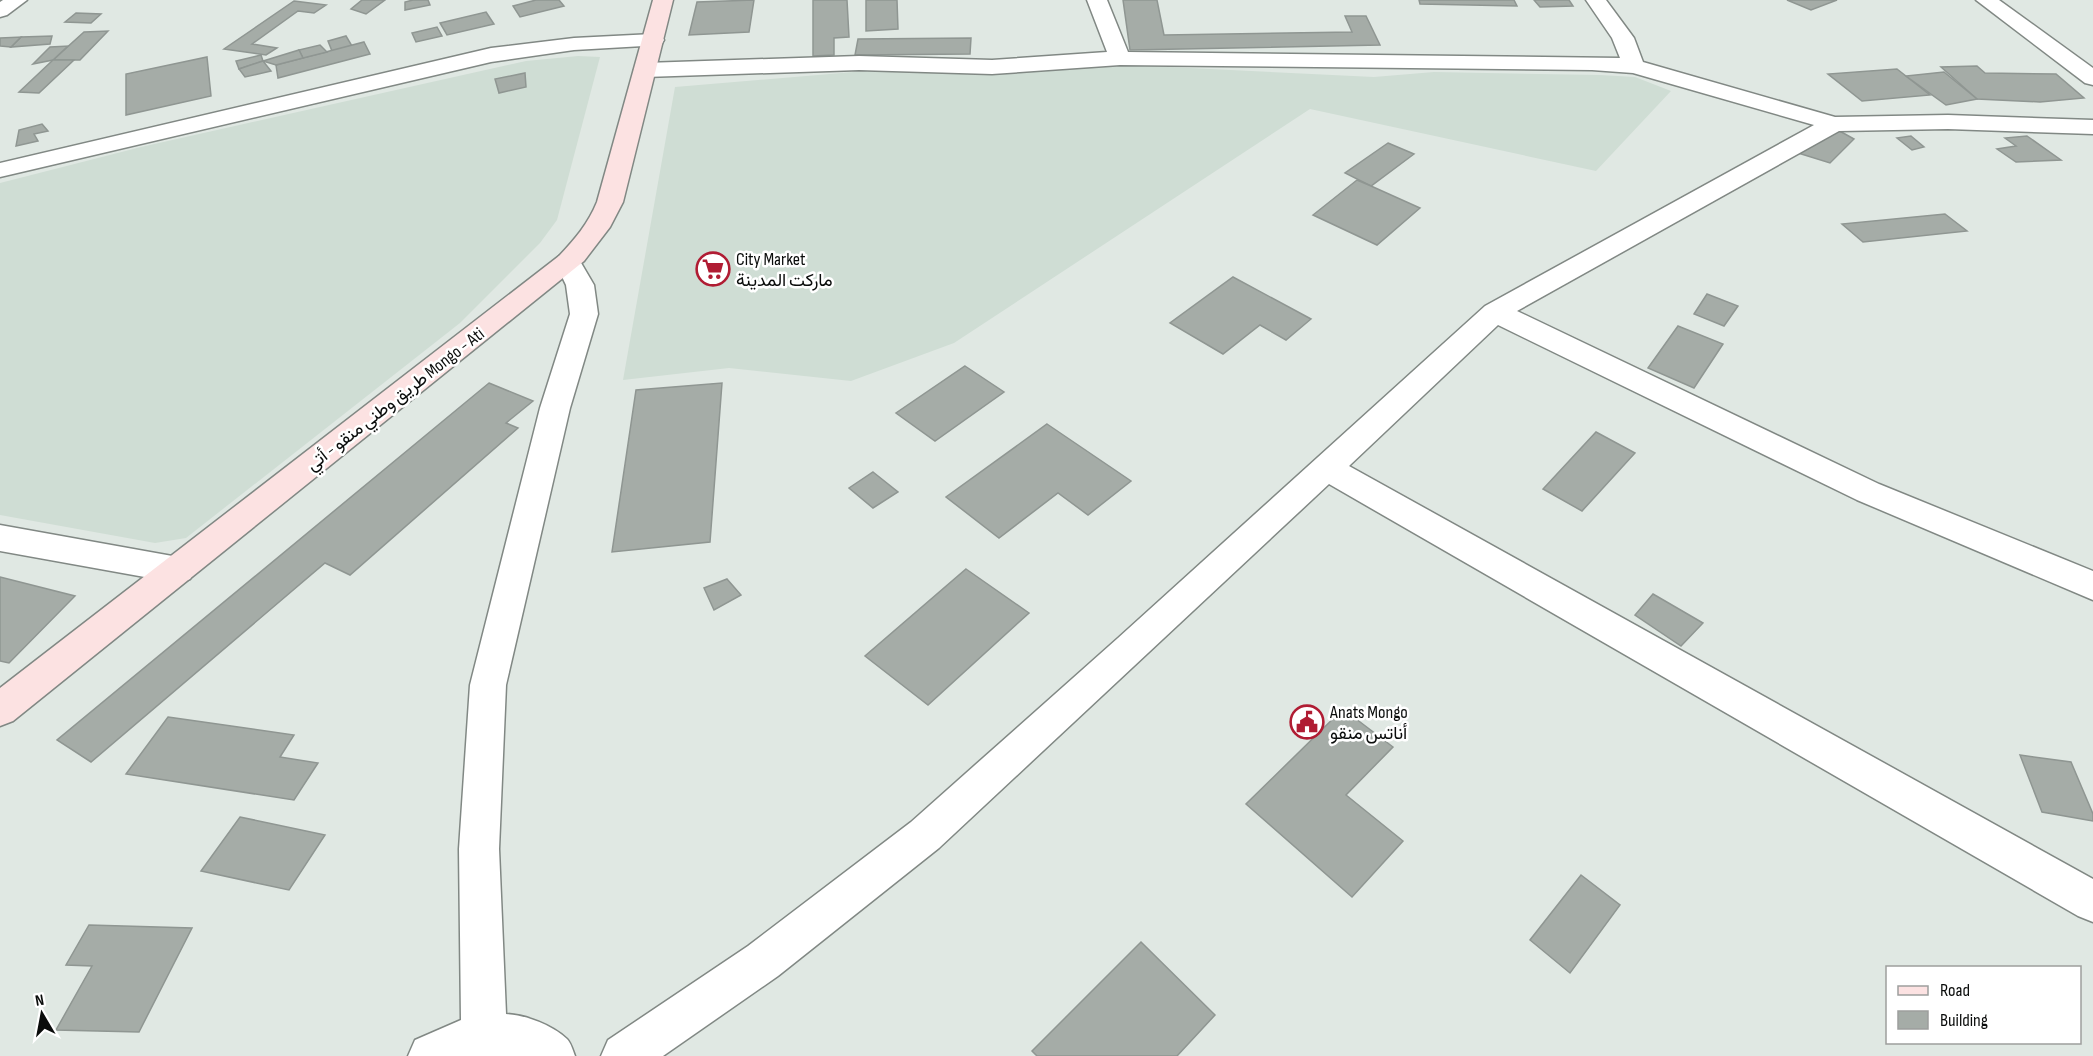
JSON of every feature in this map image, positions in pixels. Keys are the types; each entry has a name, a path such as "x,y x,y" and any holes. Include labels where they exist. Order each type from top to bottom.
{"main road":[{"name":"طريق وطني منقو - أتي Mongo - Ati","path":"0,710 568,262 603,222 663,0"}],"street":[{"path":"0,11 17,0"},
{"path":"1097,0 1120,58"},
{"path":"1596,0 1623,38 1634,66"},
{"path":"1986,0 2093,78"},
{"path":"0,170 491,55 574,44 653,40"},
{"path":"645,70 859,63 992,66 1120,58 1592,63 1634,66 1834,124 1948,122 2093,127"},
{"path":"624,1056 763,961 925,835 1131,649 1495,312 1834,124"},
{"path":"484,1036 479,849 488,685 555,408 584,314 580,285 568,262"},
{"path":"1495,312 1868,492 2093,586"},
{"path":"1327,468 2093,902"},
{"path":"0,538 178,570"},
{"path":"431,1056 444,1048 484,1036 524,1039 552,1056"}],"shaded area":[{"path":"578,56 600,57 557,220 540,243 460,323 186,538 155,543 0,515 0,183 141,147 526,61"},
{"path":"1107,64 1374,77 1434,72 1600,75 1635,77 1671,91 1596,171 1310,109 954,343 851,381 729,368 623,380 675,87 865,71"}],"building":[{"path":"362,0 385,0 366,14 351,9"},
{"path":"428,0 430,5 405,10 405,2"},
{"path":"536,0 559,0 564,6 520,17 513,6"},
{"path":"754,0 749,32 689,35 697,2"},
{"path":"813,0 847,0 849,37 834,38 834,55 813,56"},
{"path":"866,0 897,0 898,29 866,31"},
{"path":"1123,0 1157,0 1164,35 1352,32 1345,16 1366,16 1380,45 1130,50"},
{"path":"1419,0 1514,0 1517,6 1420,4"},
{"path":"1534,0 1569,0 1573,6 1540,7"},
{"path":"1787,0 1837,0 1811,10"},
{"path":"294,1 326,5 314,13 298,11 252,44 277,48 266,55 224,49"},
{"path":"486,12 494,24 447,35 440,23"},
{"path":"76,13 101,14 91,23 65,22"},
{"path":"437,27 442,36 416,42 412,33"},
{"path":"108,31 80,60 53,60 84,32"},
{"path":"52,36 50,44 11,47 21,37"},
{"path":"346,36 352,46 332,51 328,41"},
{"path":"21,37 11,47 0,46 0,38"},
{"path":"971,38 970,54 855,55 858,39"},
{"path":"364,42 370,54 278,78 276,65"},
{"path":"320,45 327,52 303,58 299,50"},
{"path":"68,46 53,60 33,64 50,47"},
{"path":"299,50 303,58 276,65 263,61"},
{"path":"261,55 263,61 239,69 236,61"},
{"path":"207,57 211,96 126,115 126,74"},
{"path":"53,60 74,60 39,93 19,92"},
{"path":"263,61 271,71 245,77 239,69"},
{"path":"1977,66 1985,73 2056,74 2084,98 2040,102 1977,99 1941,67"},
{"path":"1897,69 1930,95 1862,101 1828,74"},
{"path":"1944,72 1977,99 1946,105 1906,76"},
{"path":"525,73 526,87 499,93 495,79"},
{"path":"42,124 48,131 34,134 38,141 16,146 19,130"},
{"path":"1836,129 1854,139 1830,163 1798,153"},
{"path":"1911,136 1924,147 1912,150 1897,138"},
{"path":"2027,136 2061,160 2016,162 1997,149 2016,146 2005,138"},
{"path":"1388,143 1414,154 1371,186 1345,173"},
{"path":"1357,180 1420,208 1377,245 1313,215"},
{"path":"1945,214 1967,231 1863,242 1842,224"},
{"path":"1233,277 1311,319 1286,340 1260,325 1223,354 1170,323"},
{"path":"1707,294 1738,306 1724,326 1694,314"},
{"path":"1678,326 1723,344 1694,388 1648,368"},
{"path":"965,366 1004,392 935,441 896,413"},
{"path":"489,383 533,401 506,423 518,428 350,575 325,563 91,762 57,740"},
{"path":"722,383 710,542 612,552 636,390"},
{"path":"1047,424 1131,481 1088,515 1058,493 999,538 946,497"},
{"path":"1596,432 1635,453 1582,511 1543,489"},
{"path":"873,472 898,492 873,508 849,488"},
{"path":"966,569 1029,613 928,705 865,656"},
{"path":"0,577 75,596 9,663 0,661"},
{"path":"727,579 741,595 714,610 704,588"},
{"path":"1653,594 1703,623 1681,646 1635,615"},
{"path":"1343,709 1393,747 1346,795 1403,841 1352,897 1246,804"},
{"path":"168,717 294,735 280,757 318,763 294,800 126,774"},
{"path":"2020,755 2071,762 2093,814 2093,821 2042,812"},
{"path":"240,817 325,835 289,890 201,871"},
{"path":"1581,875 1620,905 1570,973 1530,940"},
{"path":"89,925 192,928 139,1032 56,1030 92,966 66,965"},
{"path":"1141,942 1215,1015 1177,1056 1037,1056 1032,1051"}],"place":[{"name":"City Market ماركت المدينة","path":"713,269"},
{"name":"Anats Mongo أناتس منقو","path":"1307,722"}]}
